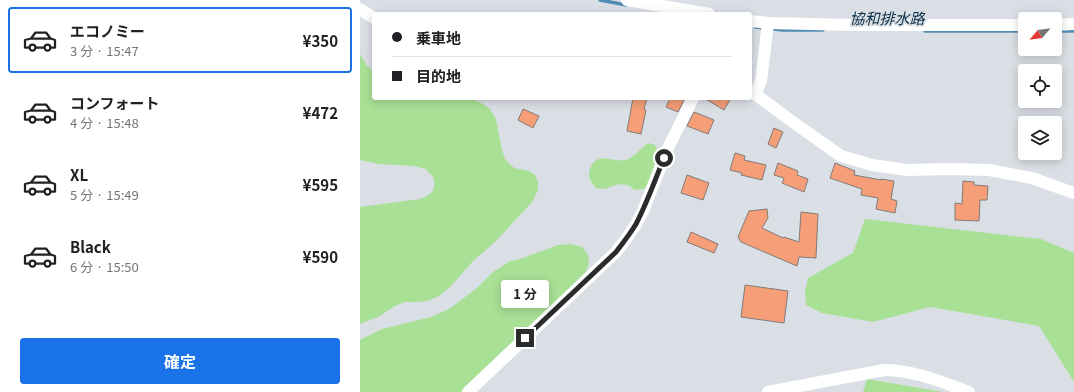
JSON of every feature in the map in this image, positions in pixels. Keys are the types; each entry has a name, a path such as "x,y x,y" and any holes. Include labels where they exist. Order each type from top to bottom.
{"street":[{"path":"627,0 697,12"},
{"path":"360,9 372,17"},
{"path":"752,21 768,28 852,25 1018,25"},
{"path":"1062,24 1074,24"},
{"path":"768,28 761,80 753,93 841,156 872,165 907,170 989,170 1032,178 1074,193"},
{"path":"468,392 616,252 626,239 643,211 668,148 691,100"},
{"path":"768,392 884,370 896,370 934,380 969,392"}],"green space":[{"path":"360,54 367,66 372,70 372,100 474,100 490,109 496,119 505,159 514,168 529,171 535,175 538,182 538,190 532,202 495,242 473,261 450,287 439,296 421,302 405,302 395,306 378,317 360,324 360,207 420,199 432,192 434,178 426,169 414,166 379,164 360,160"},
{"path":"648,143 655,145 658,151 659,159 649,183 644,189 635,190 628,185 620,184 604,189 596,188 589,177 590,169 593,163 602,159 629,159"},
{"path":"865,219 1041,239 1074,253 1074,382 1039,326 930,307 873,322 822,313 806,305 805,292 808,278 853,253"},
{"path":"571,244 582,247 588,255 589,263 586,272 580,280 462,392 360,392 360,340 382,329 431,317 449,309 477,288 493,272 510,261 520,259 558,245"},
{"path":"867,379 943,392 863,392"}],"building":[{"path":"633,100 646,100 641,134 627,131"},
{"path":"669,100 684,100 678,112 666,107"},
{"path":"707,100 730,100 724,110"},
{"path":"523,109 539,116 533,128 518,120"},
{"path":"694,112 714,120 708,134 687,126"},
{"path":"774,128 783,132 776,148 768,144"},
{"path":"735,153 745,156 744,160 766,165 762,180 741,175 742,173 730,170"},
{"path":"778,163 798,171 797,175 808,179 804,192 782,183 784,178 774,175"},
{"path":"835,163 855,171 854,175 894,181 891,199 897,201 895,213 876,209 878,198 861,195 862,189 830,178"},
{"path":"687,175 709,183 703,200 681,193"},
{"path":"963,181 974,182 974,185 988,186 987,200 980,200 979,221 955,220 955,203 962,204"},
{"path":"767,209 768,218 762,228 783,238 784,237 799,242 801,212 818,214 816,258 799,257 797,266 741,242 738,237 749,211"},
{"path":"691,232 718,244 714,253 687,242"},
{"path":"745,285 788,291 784,323 741,317"}],"waterway":[{"name":"協和排水路","path":"600,0 626,5"},
{"name":"協和排水路","path":"755,27 783,30 823,30"},
{"name":"協和排水路","path":"925,31 1018,31"},
{"name":"協和排水路","path":"1062,31 1074,31"}],"route":[{"path":"525,338 616,252 635,226 643,211 664,158"}]}
